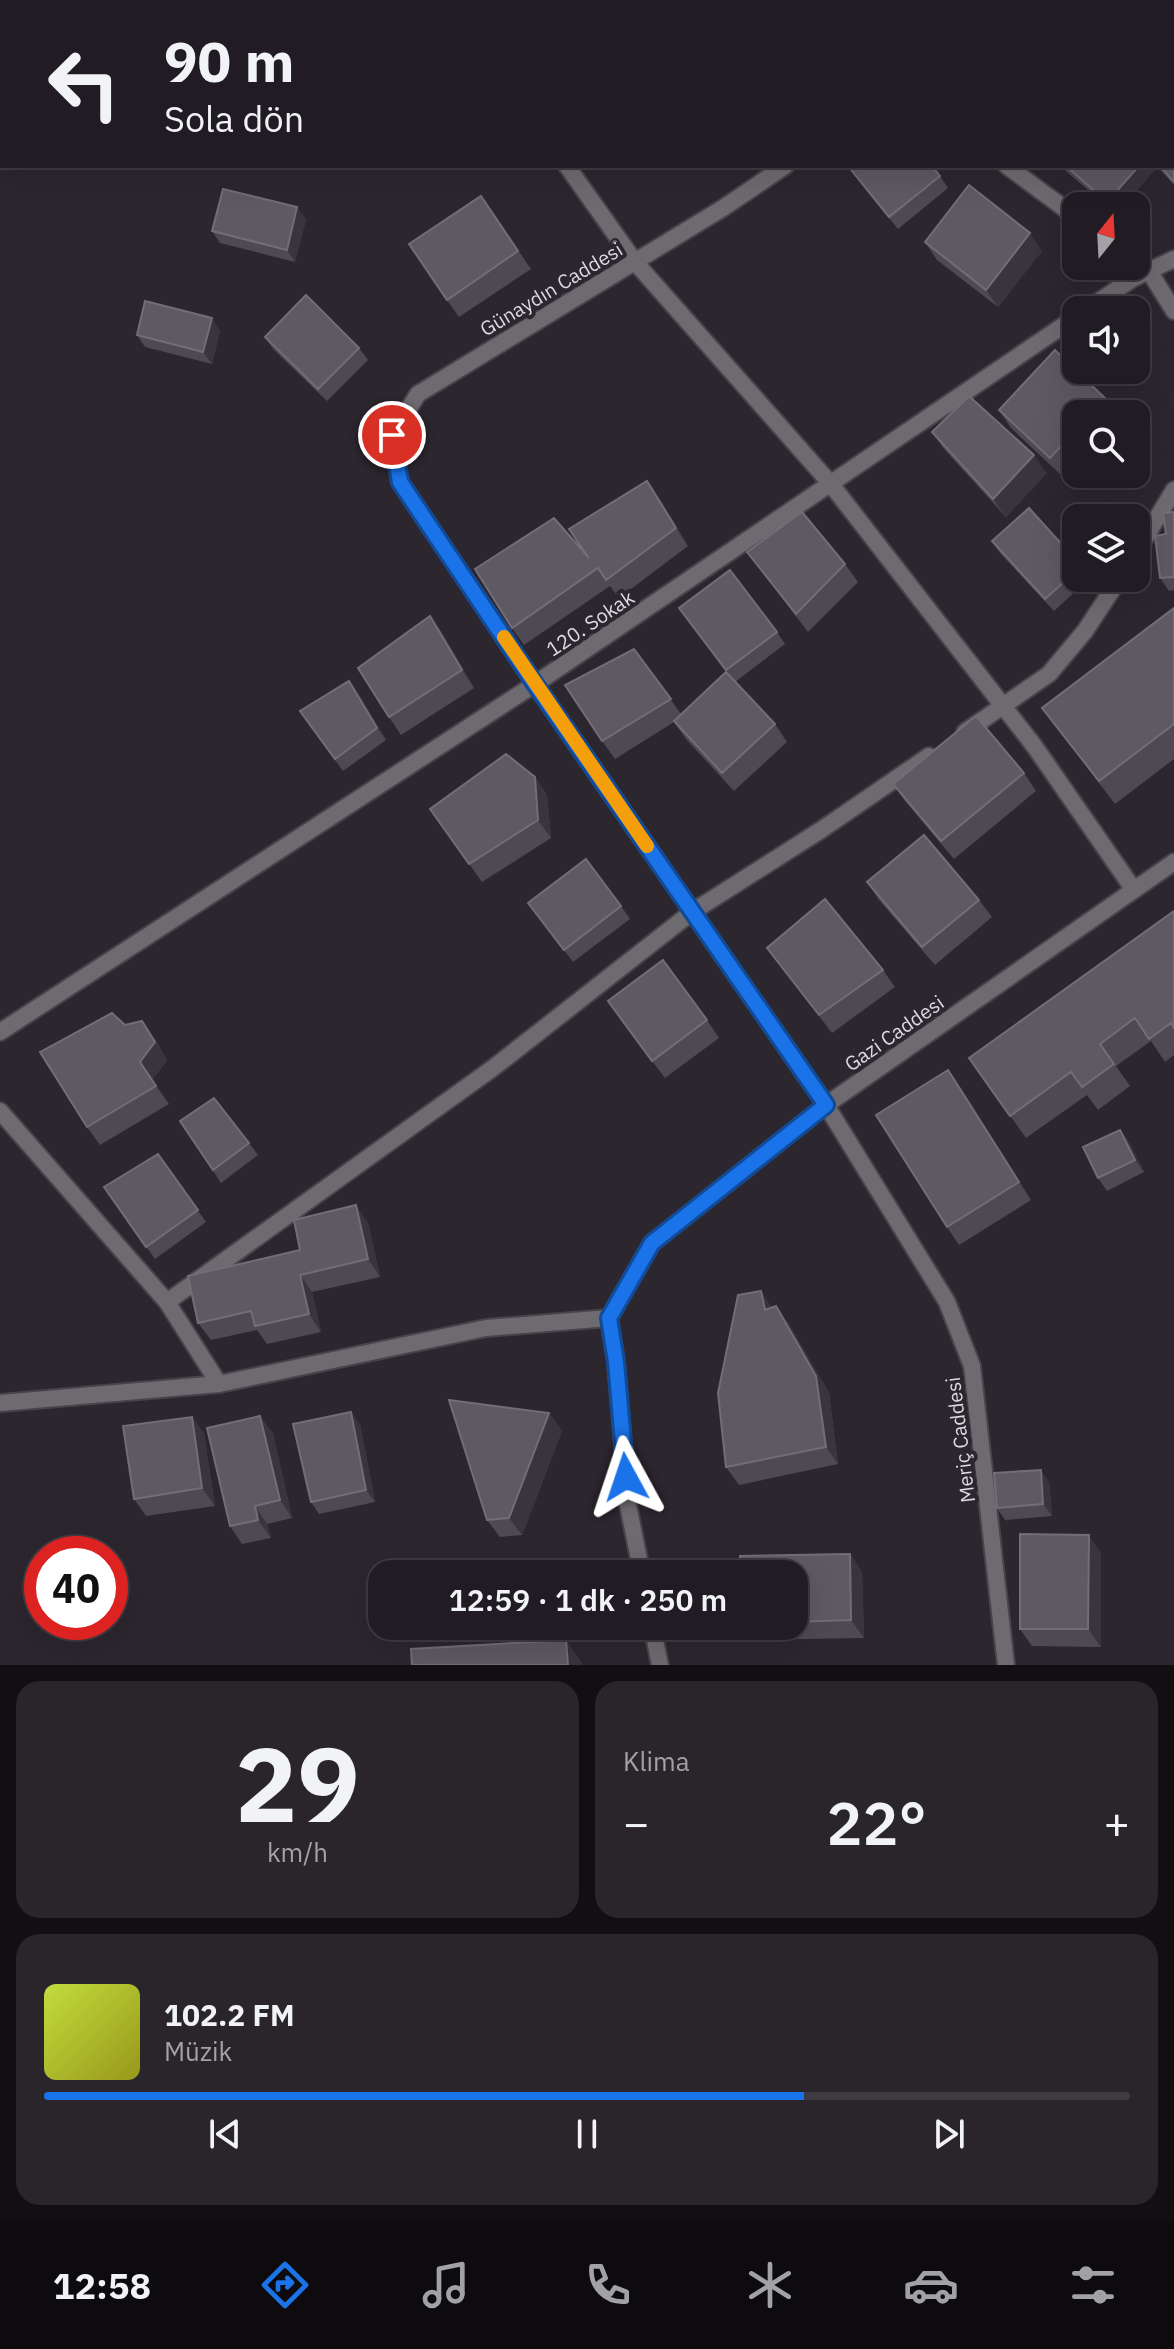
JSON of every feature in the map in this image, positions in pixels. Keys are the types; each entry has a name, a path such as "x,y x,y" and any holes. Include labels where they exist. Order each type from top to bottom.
{"street":[{"path":"568,168 635,262 830,483 1035,747 1134,890"},
{"name":"Günaydın Caddesi","path":"400,482 392,435 418,394 782,168"},
{"path":"1010,168 1062,207"},
{"path":"1150,264 1174,259"},
{"path":"1150,277 1174,311"},
{"path":"1107,296 1131,280"},
{"name":"120. Sokak","path":"0,1032 535,684 1062,326"},
{"name":"Meriç Caddesi","path":"400,482 535,684 826,1105 947,1302 972,1366 1006,1665"},
{"path":"1150,530 1174,490"},
{"path":"167,1302 493,1068 692,912 821,830 1049,674 1085,631 1111,592"},
{"name":"Gazi Caddesi","path":"609,1318 652,1243 826,1105 1174,862"},
{"path":"0,1111 167,1302 219,1384"},
{"path":"0,1403 219,1384 486,1328 609,1318 616,1362 628,1505 639,1560"},
{"path":"655,1640 660,1665"}],"building":[{"path":"850,168 934,168 940,176 889,217"},
{"path":"1068,168 1137,168 1116,192 1096,192"},
{"path":"1162,168 1174,168 1173,181"},
{"path":"969,185 1030,233 986,290 925,242"},
{"path":"223,189 297,207 287,250 212,231"},
{"path":"481,196 518,251 447,300 409,244"},
{"path":"306,295 359,348 318,389 265,337"},
{"path":"145,301 212,318 203,352 137,335"},
{"path":"1055,350 1062,357 1062,384 1090,384 1106,399 1062,400 1062,445 1050,458 999,410"},
{"path":"969,396 1034,455 993,499 932,432"},
{"path":"647,481 676,528 606,580 598,568 512,628 475,569 554,518 589,558 569,529"},
{"path":"1029,508 1062,545 1062,584 1045,599 992,541"},
{"path":"802,512 845,564 796,614 747,552"},
{"path":"1174,512 1174,577 1160,578 1155,536 1166,534 1163,513"},
{"path":"730,570 777,632 726,670 679,608"},
{"path":"1174,608 1174,724 1099,781 1042,708"},
{"path":"430,616 462,670 389,717 358,668"},
{"path":"634,649 671,699 602,741 565,685"},
{"path":"726,672 775,724 722,773 674,721"},
{"path":"349,681 377,728 335,759 300,711"},
{"path":"976,716 1024,773 941,841 893,784"},
{"path":"506,754 535,777 538,820 469,864 430,809"},
{"path":"924,835 979,900 922,947 867,882"},
{"path":"586,859 621,906 564,950 528,903"},
{"path":"825,899 883,970 819,1015 767,948"},
{"path":"1174,911 1174,1028 1171,1023 1149,1039 1135,1018 1100,1044 1114,1064 1082,1087 1071,1072 1010,1116 969,1058"},
{"path":"663,960 707,1020 652,1061 608,1001"},
{"path":"112,1013 125,1025 142,1021 155,1042 140,1062 156,1086 87,1127 40,1052"},
{"path":"948,1070 1019,1182 947,1227 876,1115"},
{"path":"214,1098 249,1143 213,1170 180,1121"},
{"path":"1120,1130 1135,1160 1098,1178 1083,1147"},
{"path":"158,1154 198,1210 146,1247 104,1187"},
{"path":"356,1205 368,1259 300,1275 309,1314 255,1326 251,1311 198,1323 188,1276 300,1250 294,1220"},
{"path":"761,1291 765,1310 776,1306 816,1376 826,1447 726,1467 718,1393 738,1295"},
{"path":"449,1400 549,1413 509,1518 487,1520"},
{"path":"351,1412 366,1490 311,1502 293,1424"},
{"path":"260,1416 280,1500 255,1506 258,1520 230,1526 207,1428"},
{"path":"192,1417 202,1488 134,1499 123,1426"},
{"path":"1041,1470 1043,1504 997,1508 994,1473"},
{"path":"1020,1534 1089,1535 1088,1629 1020,1629"},
{"path":"850,1554 851,1620 808,1622 808,1560 740,1560 740,1556"},
{"path":"566,1640 568,1665 412,1665 411,1649"}],"slow traffic":[{"path":"504,637 647,846"}],"route":[{"path":"392,435 400,482 535,684 826,1105 652,1243 609,1318 626,1477"}]}
